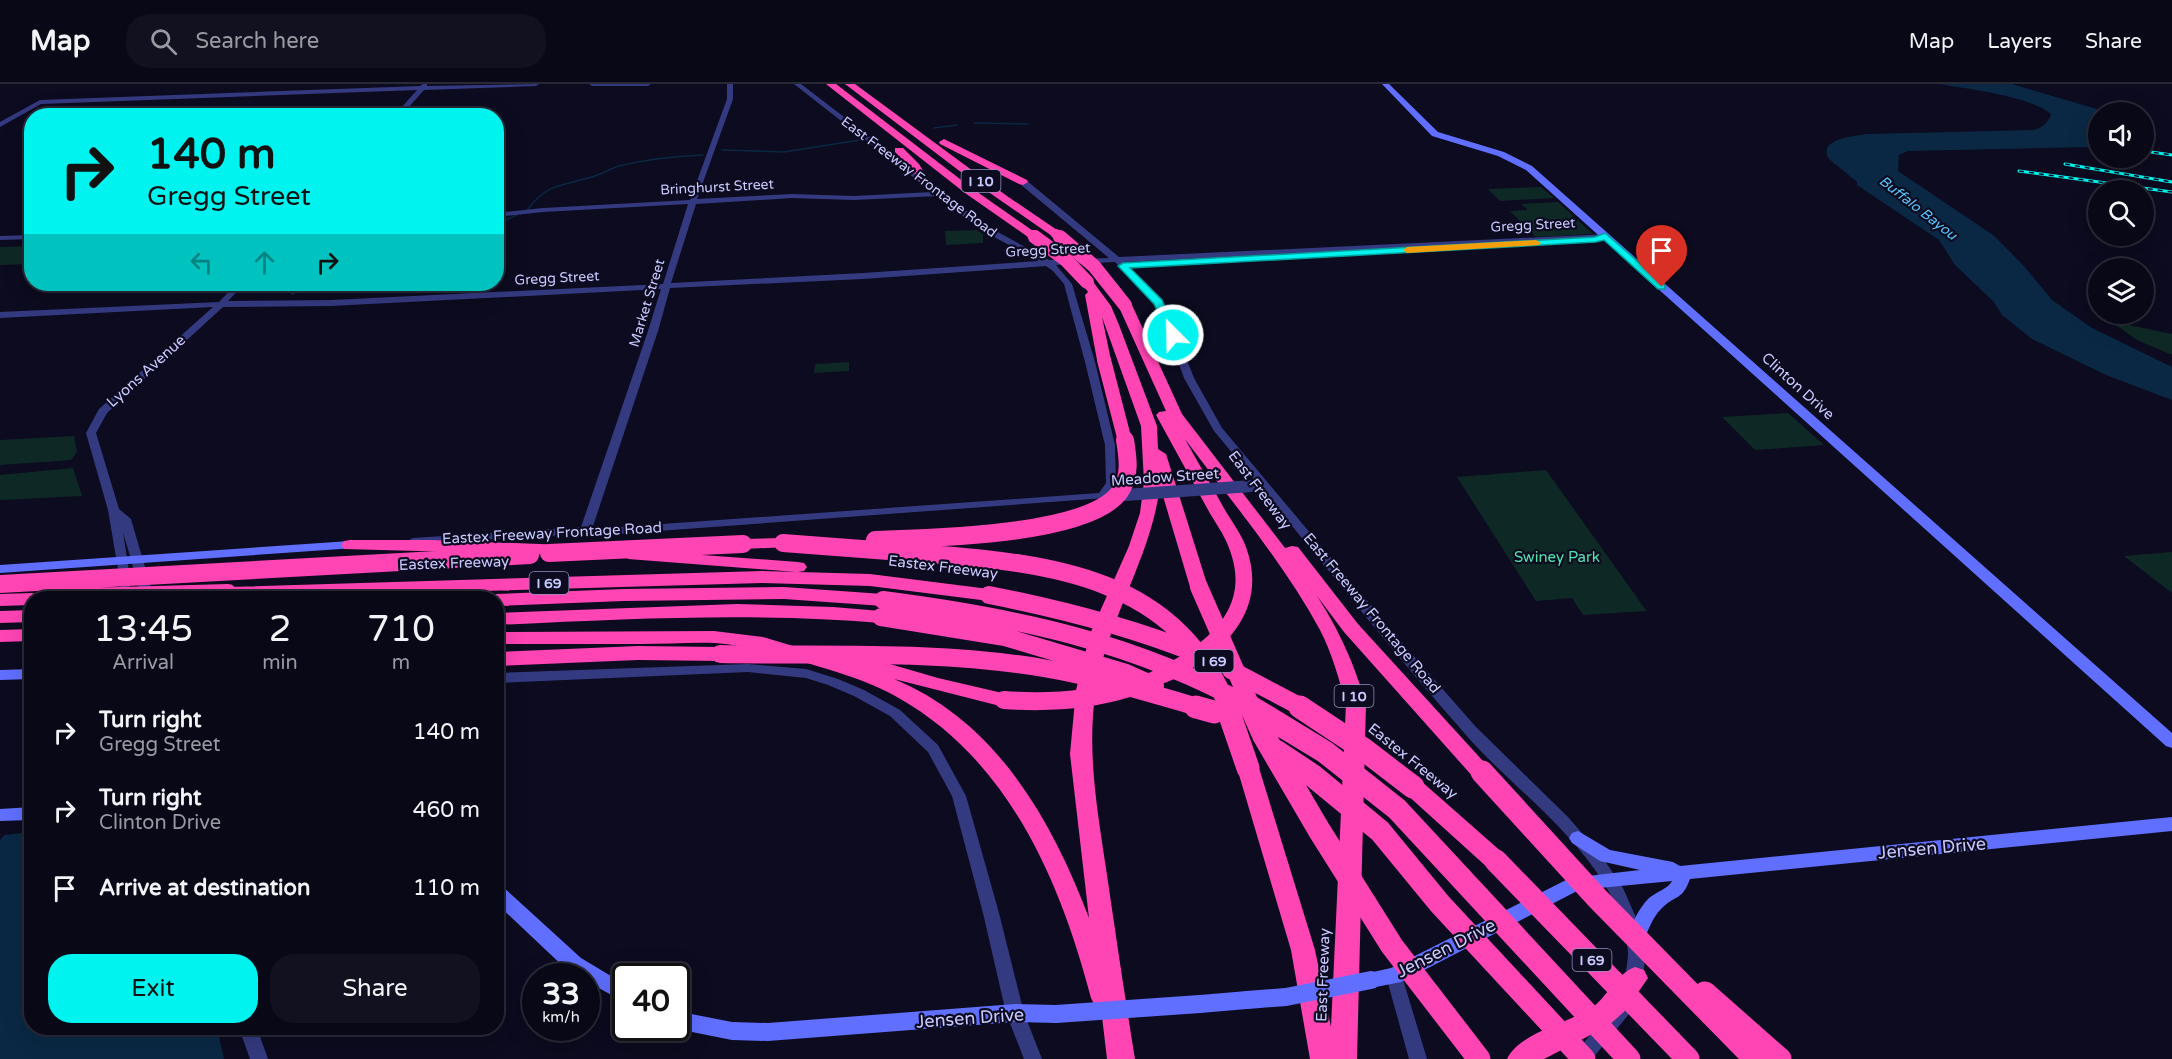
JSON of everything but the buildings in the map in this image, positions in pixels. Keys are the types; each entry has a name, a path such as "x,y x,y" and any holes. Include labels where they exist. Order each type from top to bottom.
{"highway":[{"name":"I 10","path":"830,84 961,185 1066,261 1087,282 1099,306"},
{"name":"East Freeway","path":"849,84 907,124 1020,211 1056,234 1089,260 1107,278 1125,305 1175,415 1290,568 1330,631 1346,668 1356,704 1343,1059"},
{"path":"857,104 915,166 926,184"},
{"path":"907,124 1023,182"},
{"path":"0,584 664,546 943,537 1025,528 1066,520 1106,504 1116,496 1125,484 1128,470 1125,446 1104,360 1099,306"},
{"path":"1099,306 1149,426 1199,587 1264,735 1319,830 1392,946 1479,1059"},
{"path":"504,638 684,637 752,641 841,657 938,685 1004,700 1046,703 1108,696 1179,668 1208,647 1233,622 1241,605 1244,568 1238,548 1165,419 1144,349"},
{"path":"1163,391 1351,628 1603,889 1780,1059"},
{"path":"1121,1055 1087,815 1081,754 1086,690 1100,634 1138,546 1148,513 1152,482 1149,426"},
{"path":"783,543 977,558 1028,565 1104,583 1129,596 1179,632 1208,667 1226,705 1248,768 1303,950 1324,1059"},
{"path":"350,545 521,547 834,569 870,580"},
{"name":"Eastex Freeway","path":"295,591 762,577 870,580 888,600 1126,674 1214,712 1312,776 1380,831 1440,904 1582,1059"},
{"path":"504,600 624,595 784,593 888,600"},
{"name":"Eastex Freeway","path":"0,600 24,598"},
{"name":"Eastex Freeway","path":"504,619 771,610 832,612 888,600 1019,600 1163,639 1212,660 1308,711 1417,790 1496,861 1688,1059"},
{"name":"I 69","path":"888,600 994,616 1109,645 1184,674 1294,733 1350,771 1396,809 1629,1059"},
{"path":"0,617 24,616"},
{"path":"0,636 24,635"},
{"path":"752,641 815,659 901,690 945,718 976,744 1001,771 1029,810 1053,856 1103,993 1121,1055"},
{"path":"504,659 638,653 954,660 1017,664 1074,673 1214,712"},
{"path":"1603,889 1755,1059"},
{"path":"1521,1059 1544,1044 1599,1018 1617,1002 1635,978"}],"main road":[{"name":"Clinton Drive","path":"1384,84 1435,134 1501,154 1529,168 2172,742"},
{"name":"Eastex Freeway Frontage Road","path":"0,569 350,545"},
{"path":"174,591 173,584 179,571 224,553"},
{"path":"0,675 24,674"},
{"path":"0,815 24,814"},
{"name":"Jensen Drive","path":"690,1023 732,1031 768,1032 1015,1013 1056,1014 1286,997 1394,976 1576,882 1603,889 1684,872 2172,824"},
{"path":"1578,838 1606,856 1684,872 1677,890 1666,894 1650,908 1636,937"},
{"path":"504,898 574,964 612,987"}],"street":[{"path":"30,108 40,102 424,86 536,84"},
{"path":"592,84 648,84"},
{"name":"Market Street","path":"586,530 693,201 730,99 730,84"},
{"name":"East Freeway Frontage Road","path":"798,84 982,227 1052,266 1071,292 1110,445 1111,483 1103,496"},
{"path":"404,108 424,86"},
{"path":"0,125 24,111"},
{"name":"East Freeway Frontage Road","path":"1023,182 1120,263 1158,303 1165,315 1194,390 1218,429 1259,486 1473,734 1578,838 1603,889 1631,919 1636,937 1635,978 1632,993 1625,1006 1582,1059"},
{"name":"Bringhurst Street","path":"504,214 816,195 854,198 939,194"},
{"name":"Gregg Street","path":"0,315 221,304 331,303 863,276 908,277 1052,266 1605,236"},
{"path":"0,238 24,237"},
{"name":"Lyons Avenue","path":"127,591 114,510 91,433 103,411 233,291"},
{"name":"Meadow Street","path":"1103,496 1259,486"},
{"name":"Eastex Freeway Frontage Road","path":"350,545 586,530 590,533 1103,496"},
{"name":"Lyons Avenue","path":"114,510 125,519 146,591"},
{"path":"504,678 712,667 748,668 806,674 824,679 859,693 895,713 933,749 959,796 1015,1013 1033,1059"},
{"path":"1394,976 1418,1059"},
{"path":"250,1035 259,1059"}],"green space":[{"path":"1541,187 1554,198 1500,201 1488,189"},
{"path":"1558,202 1593,234 1536,237 1510,211 1528,210 1521,204"},
{"path":"976,230 983,234 983,243 946,245 945,231"},
{"path":"24,246 24,264 0,265 0,247"},
{"path":"2114,324 2172,334 2172,355 2137,340"},
{"path":"849,362 849,371 814,373 815,364"},
{"path":"1788,413 1824,445 1755,450 1722,417"},
{"path":"74,436 77,452 71,460 0,465 0,440"},
{"path":"73,468 82,496 0,500 0,475"},
{"name":"Swiney Park","path":"1546,470 1647,611 1583,615 1572,598 1536,601 1457,477"},
{"path":"2172,552 2172,593 2124,556"}],"water":[{"name":"Buffalo Bayou","path":"1939,84 2012,84 2088,106 2088,147 1908,151 1899,155 1898,171 1993,235 2023,265 2052,300 2092,328 2172,367 2172,400 2106,375 2032,339 2002,315 1994,302 1955,265 1939,240 1857,185 1857,182 1829,159 1826,152 1832,143 1867,134 2033,130 2044,125 2051,114 2028,102"},
{"path":"24,833 24,1035 219,1035 224,1059 0,1059 0,840 4,835"}],"waterway":[{"path":"974,123 1028,124"},
{"path":"934,128 957,125"},
{"path":"722,150 784,152 860,140"},
{"path":"528,209 548,190 619,166 703,155"},
{"path":"504,221 517,215"},
{"path":"292,294 298,291"}],"railway":[{"path":"2154,152 2172,155"},
{"path":"2065,164 2172,182"},
{"path":"2019,171 2172,192"}],"slow traffic":[{"path":"1407,250 1536,243"}],"route":[{"path":"1173,335 1158,303 1123,266 1596,240 1605,236 1662,287"}]}
